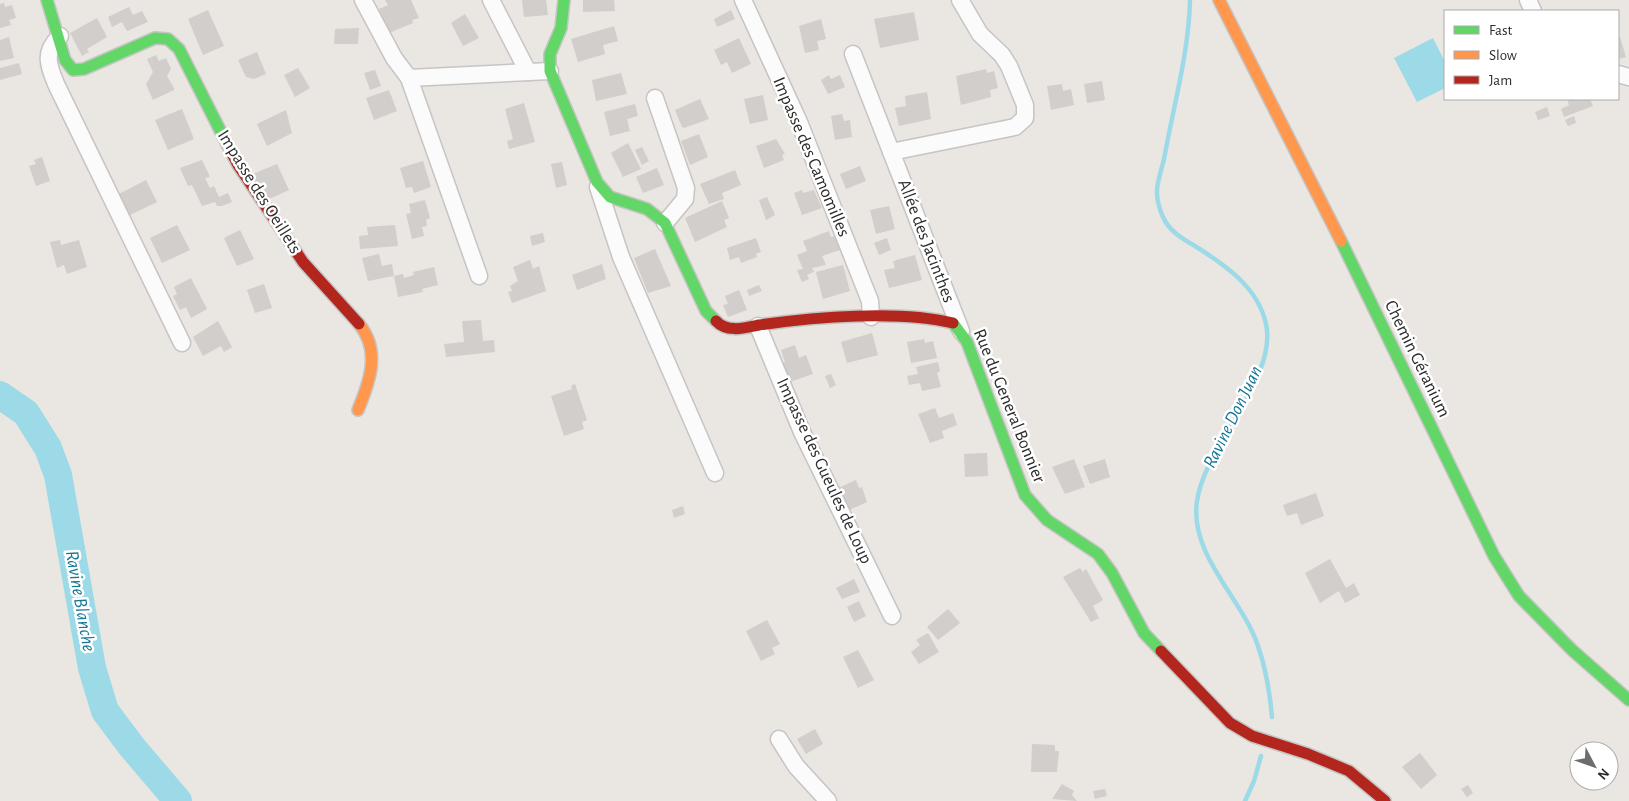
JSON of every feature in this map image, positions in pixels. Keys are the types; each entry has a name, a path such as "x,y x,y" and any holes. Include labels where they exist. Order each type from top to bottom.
{"street":[{"name":"Impasse des Oeillets","path":"48,0 60,36 65,60 69,67 75,70 84,69 155,38 168,39 179,49 238,165 303,262 361,326 368,337 373,362 372,376 358,410"},
{"path":"363,0 394,58 409,78 479,276"},
{"path":"491,0 528,72"},
{"path":"564,0 561,28 550,54 550,71 597,182 621,257 715,473"},
{"name":"Impasse des Camomilles","path":"743,0 803,131 870,301 871,317"},
{"path":"891,152 1015,127 1025,118 1025,105 1009,66 1002,55 980,34 960,0"},
{"name":"Chemin Géranium","path":"1219,0 1339,238 1494,556 1519,596 1572,650 1629,700"},
{"path":"60,36 52,44 48,52 49,65 56,84 182,343"},
{"name":"Allée des Jacinthes","path":"853,54 961,331"},
{"path":"409,78 550,71"},
{"path":"597,182 610,197 647,210 665,223 685,199 686,188 656,98"},
{"name":"Rue du General Bonnier","path":"665,223 706,312 713,322 720,326 735,329 782,322 871,317 949,321 961,331 1020,487 1028,502 1048,520 1096,552 1112,570 1137,623 1144,633 1230,723 1252,736 1308,754 1349,771 1385,801"},
{"name":"Impasse des Gueules de Loup","path":"758,326 802,432 892,616"},
{"path":"779,739 796,766 828,801"}],"water":[{"path":"1433,38 1444,60 1444,88 1417,102 1394,58"}],"building":[{"path":"385,0 411,0 419,18 412,20 413,23 389,33 379,9 388,5"},
{"path":"522,0 546,0 548,15 524,17"},
{"path":"583,0 614,0 615,11 583,12"},
{"path":"4,3 5,7 12,5 16,18 9,20 11,25 0,28 0,4"},
{"path":"129,7 133,15 142,11 148,22 127,31 122,22 112,27 108,17"},
{"path":"208,10 224,46 203,55 188,19"},
{"path":"731,10 735,19 717,27 714,19"},
{"path":"914,12 919,40 880,48 874,19"},
{"path":"465,14 479,38 463,46 451,23"},
{"path":"97,18 107,37 87,49 89,52 82,56 70,33"},
{"path":"821,19 826,39 817,41 819,50 805,53 799,26"},
{"path":"614,26 618,41 603,45 605,54 578,62 571,39"},
{"path":"359,28 358,44 334,44 335,29"},
{"path":"9,37 14,58 0,61 0,40"},
{"path":"1619,37 1620,37 1626,57 1619,59"},
{"path":"739,38 751,64 732,73 727,62 721,65 714,50"},
{"path":"257,52 266,74 254,79 246,77 238,60"},
{"path":"156,55 159,61 166,58 171,69 167,76 174,90 153,100 146,84 153,72 147,59"},
{"path":"19,63 22,74 0,80 0,68"},
{"path":"298,68 310,88 295,97 284,75"},
{"path":"986,69 987,73 994,71 998,88 990,90 991,97 961,105 956,76"},
{"path":"375,70 381,86 370,90 364,73"},
{"path":"621,73 627,94 596,101 592,80"},
{"path":"829,75 831,79 840,75 845,87 828,94 821,80"},
{"path":"1102,81 1105,100 1087,103 1084,84"},
{"path":"1062,84 1063,91 1071,89 1074,105 1051,110 1047,86"},
{"path":"389,90 397,111 374,120 366,98"},
{"path":"927,92 931,119 899,126 895,108 906,106 905,96"},
{"path":"763,95 768,120 750,124 744,99"},
{"path":"700,99 709,119 684,128 682,127 675,110"},
{"path":"1567,100 1590,100 1593,106 1564,117 1561,109 1569,105"},
{"path":"524,103 535,142 509,149 507,141 513,139 505,109"},
{"path":"635,104 638,116 627,119 630,131 610,136 604,112"},
{"path":"1547,107 1550,116 1538,120 1535,112"},
{"path":"182,109 194,139 168,150 155,120"},
{"path":"286,110 292,133 267,146 257,124"},
{"path":"842,114 844,121 850,120 852,137 835,140 831,116"},
{"path":"1574,116 1576,123 1568,126 1565,120"},
{"path":"699,134 708,157 690,165 681,141"},
{"path":"776,139 785,154 782,155 784,160 764,168 756,146"},
{"path":"628,143 641,169 623,177 611,153"},
{"path":"642,147 649,161 642,165 635,150"},
{"path":"42,157 50,181 36,186 29,166 36,164 34,160"},
{"path":"202,160 210,177 205,178 210,188 214,186 219,197 228,193 232,202 222,206 217,206 215,202 202,206 192,185 188,186 180,168"},
{"path":"423,161 431,187 414,193 412,187 406,188 400,168"},
{"path":"562,162 567,185 556,188 551,164"},
{"path":"277,164 289,190 265,201 253,174"},
{"path":"860,166 866,181 846,189 840,174"},
{"path":"657,168 664,185 643,193 636,177"},
{"path":"735,170 741,185 722,193 724,199 709,204 700,184"},
{"path":"146,180 157,202 128,216 117,195"},
{"path":"802,190 803,193 814,190 822,208 802,215 794,193"},
{"path":"767,197 775,215 766,220 759,200"},
{"path":"425,200 430,218 426,220 427,226 422,227 424,236 412,239 406,214 411,213 409,204"},
{"path":"722,201 729,218 724,220 727,227 695,242 685,218"},
{"path":"889,206 895,229 876,234 870,210"},
{"path":"177,225 190,250 162,263 150,238"},
{"path":"395,225 398,246 360,249 359,236 368,235 367,227"},
{"path":"240,230 254,259 237,266 224,238"},
{"path":"829,231 831,237 835,236 840,250 822,256 826,265 812,268 814,272 807,275 809,279 802,282 797,270 803,269 797,255 807,251 803,241"},
{"path":"543,233 545,242 532,246 530,236"},
{"path":"756,238 761,252 756,254 757,257 741,263 739,257 730,260 727,248"},
{"path":"887,238 891,250 879,255 874,243"},
{"path":"60,240 61,245 79,240 87,267 67,274 64,265 57,268 50,242"},
{"path":"655,249 671,286 648,293 634,258"},
{"path":"379,254 382,266 392,264 394,276 368,281 362,258"},
{"path":"915,255 922,280 889,288 884,270 895,268 893,261"},
{"path":"530,260 533,269 539,266 546,291 512,303 508,292 512,291 510,286 518,281 513,267"},
{"path":"602,264 606,279 577,290 572,275"},
{"path":"843,265 850,291 823,299 816,272"},
{"path":"434,267 438,285 422,289 423,292 398,297 394,276 403,274 404,278 414,275 413,272"},
{"path":"191,278 207,309 191,318 186,307 180,310 173,296 177,294 174,287"},
{"path":"264,284 272,308 255,313 247,290"},
{"path":"759,285 762,291 749,296 747,290"},
{"path":"739,290 747,310 728,317 723,305 728,304 725,296"},
{"path":"481,320 483,341 494,340 495,352 446,357 444,344 464,342 462,321"},
{"path":"218,321 232,347 224,352 221,346 203,356 193,337"},
{"path":"872,333 878,355 847,363 841,342"},
{"path":"924,339 925,343 933,341 937,358 911,363 907,342"},
{"path":"795,345 799,358 806,355 813,374 784,384 777,365 785,362 781,350"},
{"path":"938,362 940,371 937,373 941,387 922,391 920,383 909,385 907,376 918,374 916,367"},
{"path":"831,374 836,385 830,388 825,376"},
{"path":"575,384 587,420 582,422 584,429 564,436 551,396 572,389 571,386"},
{"path":"935,408 939,418 953,413 957,425 942,431 944,438 930,443 918,414"},
{"path":"987,453 988,476 965,477 964,454"},
{"path":"1074,459 1085,487 1065,494 1052,467"},
{"path":"1105,459 1110,477 1090,484 1083,466"},
{"path":"856,480 859,488 862,487 867,502 847,511 838,488"},
{"path":"1316,493 1324,516 1301,525 1297,513 1287,516 1283,505"},
{"path":"683,506 685,514 674,518 672,510"},
{"path":"1330,559 1346,588 1354,583 1360,595 1345,603 1339,591 1320,603 1305,573"},
{"path":"1080,568 1083,572 1086,569 1103,600 1093,606 1099,618 1091,622 1063,577"},
{"path":"854,579 860,592 842,599 836,588"},
{"path":"859,601 866,616 854,622 847,607"},
{"path":"948,609 960,623 938,640 927,627"},
{"path":"767,620 780,644 772,648 775,654 761,661 746,631"},
{"path":"928,633 939,652 919,664 911,652 920,645 916,640"},
{"path":"858,650 874,680 858,688 843,657"},
{"path":"815,729 823,744 806,754 797,739"},
{"path":"1032,744 1055,745 1055,751 1059,751 1057,772 1031,772"},
{"path":"1420,753 1437,775 1421,789 1402,767"},
{"path":"1062,784 1074,791 1072,795 1077,801 1052,799"},
{"path":"1468,785 1473,793 1467,797 1461,789"},
{"path":"1105,789 1107,796 1095,799 1093,791"}],"waterway":[{"name":"Ravine Don Juan","path":"1190,0 1184,58 1157,196 1162,215 1169,226 1181,237 1218,261 1239,278 1256,299 1266,324 1267,345 1261,367 1252,389 1213,457 1203,480 1197,501 1197,521 1201,540 1209,558 1218,576 1241,611 1258,646 1267,682 1272,717"},
{"name":"Ravine Blanche","path":"0,395 26,413 48,448 58,475 92,668 105,711 132,747 178,801"},
{"name":"Ravine Don Juan","path":"1245,801 1254,781 1261,756"}],"traffic: fast":[{"path":"47,0 65,60 73,70 84,69 155,38 168,39 179,49 227,144"},
{"path":"564,0 561,28 550,54 550,71 597,182 610,197 647,209 665,223 706,311 716,321"},
{"path":"1341,241 1494,556 1519,596 1572,650 1629,700"},
{"path":"953,323 967,342 1025,495 1047,520 1098,554 1112,573 1144,633 1161,651"}],"traffic: slow":[{"path":"1219,0 1341,241"},
{"path":"358,410 369,377 372,355 366,334 359,324"}],"traffic: jam":[{"path":"227,144 238,165 303,262 359,324"},
{"path":"716,321 720,325 736,329 805,319 857,316 908,317 953,323"},
{"path":"1161,651 1230,723 1252,736 1308,754 1349,771 1385,801"}]}
